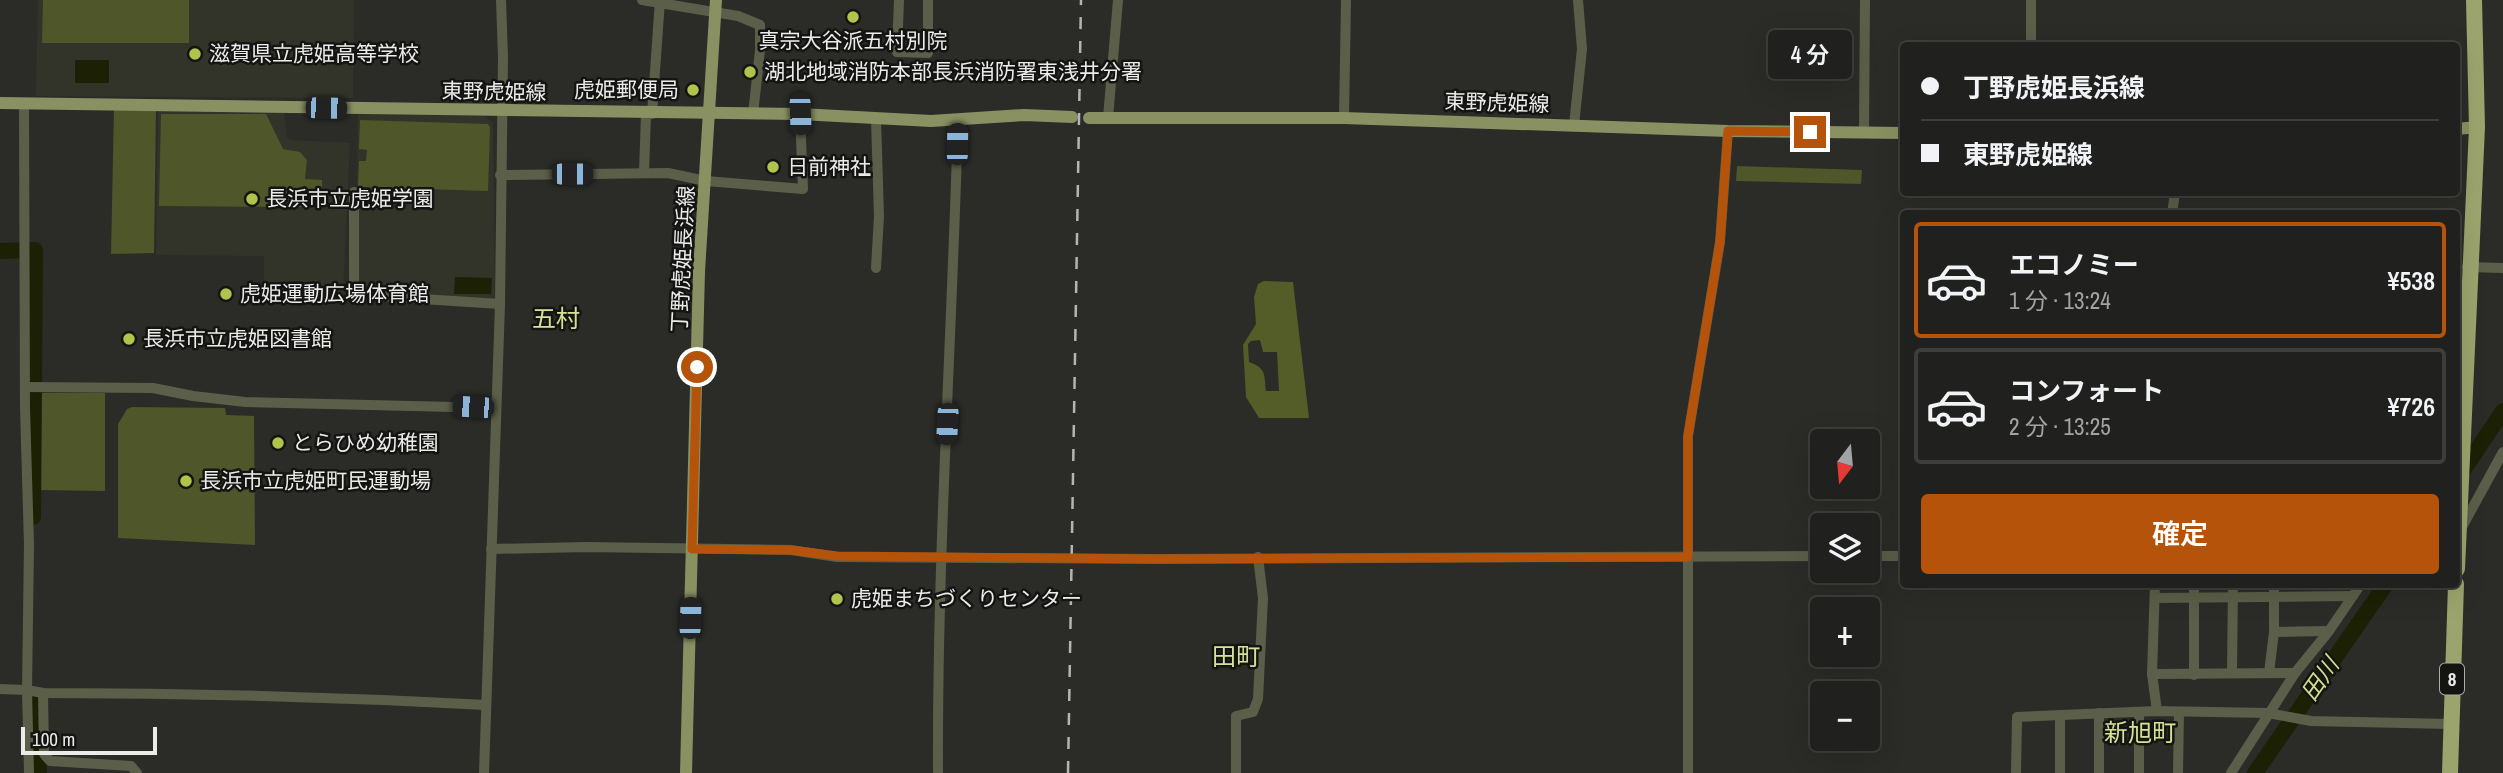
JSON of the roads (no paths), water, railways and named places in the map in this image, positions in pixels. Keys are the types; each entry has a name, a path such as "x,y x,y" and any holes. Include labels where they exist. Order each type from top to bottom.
{"highway":[{"path":"2460,471 2477,127 2474,0"},
{"name":"8","path":"2449,773 2456,588"}],"main road":[{"name":"丁野虎姫長浜線","path":"686,773 699,284 715,6"},
{"name":"東野虎姫線","path":"0,103 800,114 876,119 1072,117"},
{"name":"東野虎姫線","path":"1089,118 1344,118 1728,131 1900,133"},
{"path":"2460,129 2477,127"}],"street":[{"path":"484,773 500,304 503,112 501,0"},
{"path":"642,0 715,6 760,25 753,114"},
{"path":"899,0 897,52 928,53 928,0"},
{"path":"1108,118 1118,0"},
{"path":"1344,118 1346,0"},
{"path":"1574,125 1582,49 1578,0"},
{"path":"1864,133 1865,0"},
{"path":"2031,0 2031,42"},
{"path":"644,173 660,1"},
{"path":"24,104 25,257 31,387 27,690 29,773"},
{"path":"500,175 668,173 706,181 803,189 800,114"},
{"path":"876,119 879,216 876,268"},
{"path":"938,773 940,557 954,267 957,119"},
{"path":"1688,773 1688,436 1720,242 1728,131"},
{"path":"354,192 354,287 360,295 500,304"},
{"path":"2468,267 2503,268"},
{"path":"31,387 168,387 192,397 216,395 245,402 496,408"},
{"path":"2460,530 2503,452"},
{"path":"491,549 791,550 837,556 1157,559 1810,556"},
{"path":"1880,556 1900,556"},
{"path":"1236,773 1236,716 1254,712 1258,699 1262,598 1258,557"},
{"path":"2155,588 2152,674 2157,711"},
{"path":"2194,588 2194,675"},
{"path":"2232,673 2234,588"},
{"path":"2231,773 2295,673 2329,631 2358,588"},
{"path":"2155,598 2234,597 2274,591 2353,596"},
{"path":"2269,673 2274,632 2274,591"},
{"path":"2274,632 2329,631"},
{"path":"2152,674 2295,673"},
{"path":"0,689 43,693 186,692 310,696 486,705"},
{"path":"43,693 44,754 50,761 131,765 137,773"},
{"path":"2016,773 2017,717 2157,711 2270,713 2311,721 2450,724"},
{"path":"2139,712 2139,773"},
{"path":"2178,773 2179,712"},
{"path":"2099,713 2099,773"},
{"path":"2060,715 2060,773"}],"waterway":[{"path":"0,251 35,250 33,517"},
{"name":"田川","path":"2460,475 2503,411"},
{"name":"田川","path":"2255,773 2383,588"},
{"path":"37,699 39,773"}],"railway":[{"path":"1068,773 1081,0"}],"place":[{"name":"真宗大谷派五村別院","path":"853,17"},
{"name":"滋賀県立虎姫高等学校","path":"195,54"},
{"name":"湖北地域消防本部長浜消防署東浅井分署","path":"750,72"},
{"name":"虎姫郵便局","path":"693,90"},
{"name":"日前神社","path":"773,167"},
{"name":"長浜市立虎姫学園","path":"252,199"},
{"name":"虎姫運動広場体育館","path":"226,294"},
{"name":"長浜市立虎姫図書館","path":"129,339"},
{"name":"とらひめ幼稚園","path":"278,443"},
{"name":"長浜市立虎姫町民運動場","path":"186,481"},
{"name":"虎姫まちづくりセンター","path":"837,599"}],"district":[{"name":"五村","path":"556,319"},
{"name":"田町","path":"1236,657"},
{"name":"新旭町","path":"2140,733"}]}
